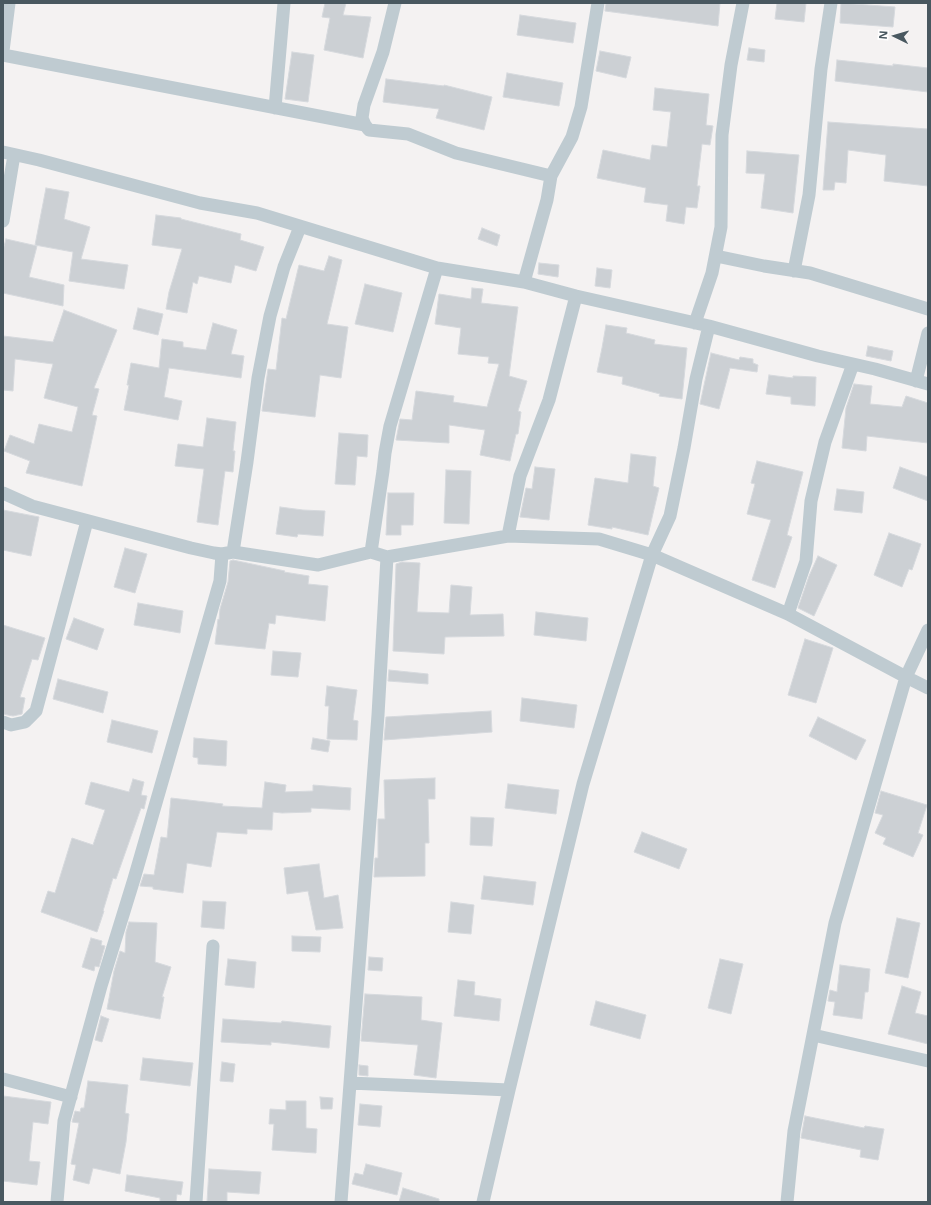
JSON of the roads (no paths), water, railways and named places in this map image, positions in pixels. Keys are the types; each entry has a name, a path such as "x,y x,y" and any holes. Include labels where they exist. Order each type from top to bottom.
{"street":[{"path":"3,51 9,3"},
{"path":"275,108 284,3"},
{"path":"395,3 383,52 364,105 362,118 365,125 370,130 408,134 456,153 551,176"},
{"path":"524,282 547,200 551,176 572,137 581,107 598,3"},
{"path":"695,323 712,274 721,227 722,135 731,65 743,3"},
{"path":"794,271 809,195 821,69 831,3"},
{"path":"3,55 365,125"},
{"path":"3,221 8,154 200,203 257,213 437,268 524,282 576,296 709,326 818,356 875,369 922,383 928,333"},
{"path":"56,1202 64,1121 101,986 134,879 228,553 247,462 258,378 270,316 284,267 300,227"},
{"path":"716,256 764,266 810,273 928,309"},
{"path":"372,552 390,426 437,268"},
{"path":"508,536 520,476 549,400 576,296"},
{"path":"483,1202 583,784 652,555 670,516 696,379 709,326"},
{"path":"788,614 806,560 811,501 825,442 853,364"},
{"path":"3,493 32,506 191,548 318,565 372,552 387,557 508,536 599,539 652,555 788,614 928,688"},
{"path":"3,722 11,725 25,722 36,711 87,521"},
{"path":"341,1202 378,715 387,557"},
{"path":"787,1202 794,1131 835,923 906,677 928,630"},
{"path":"196,1202 214,946"},
{"path":"813,1035 928,1061"},
{"path":"3,1079 71,1097"},
{"path":"350,1082 509,1090"}]}
